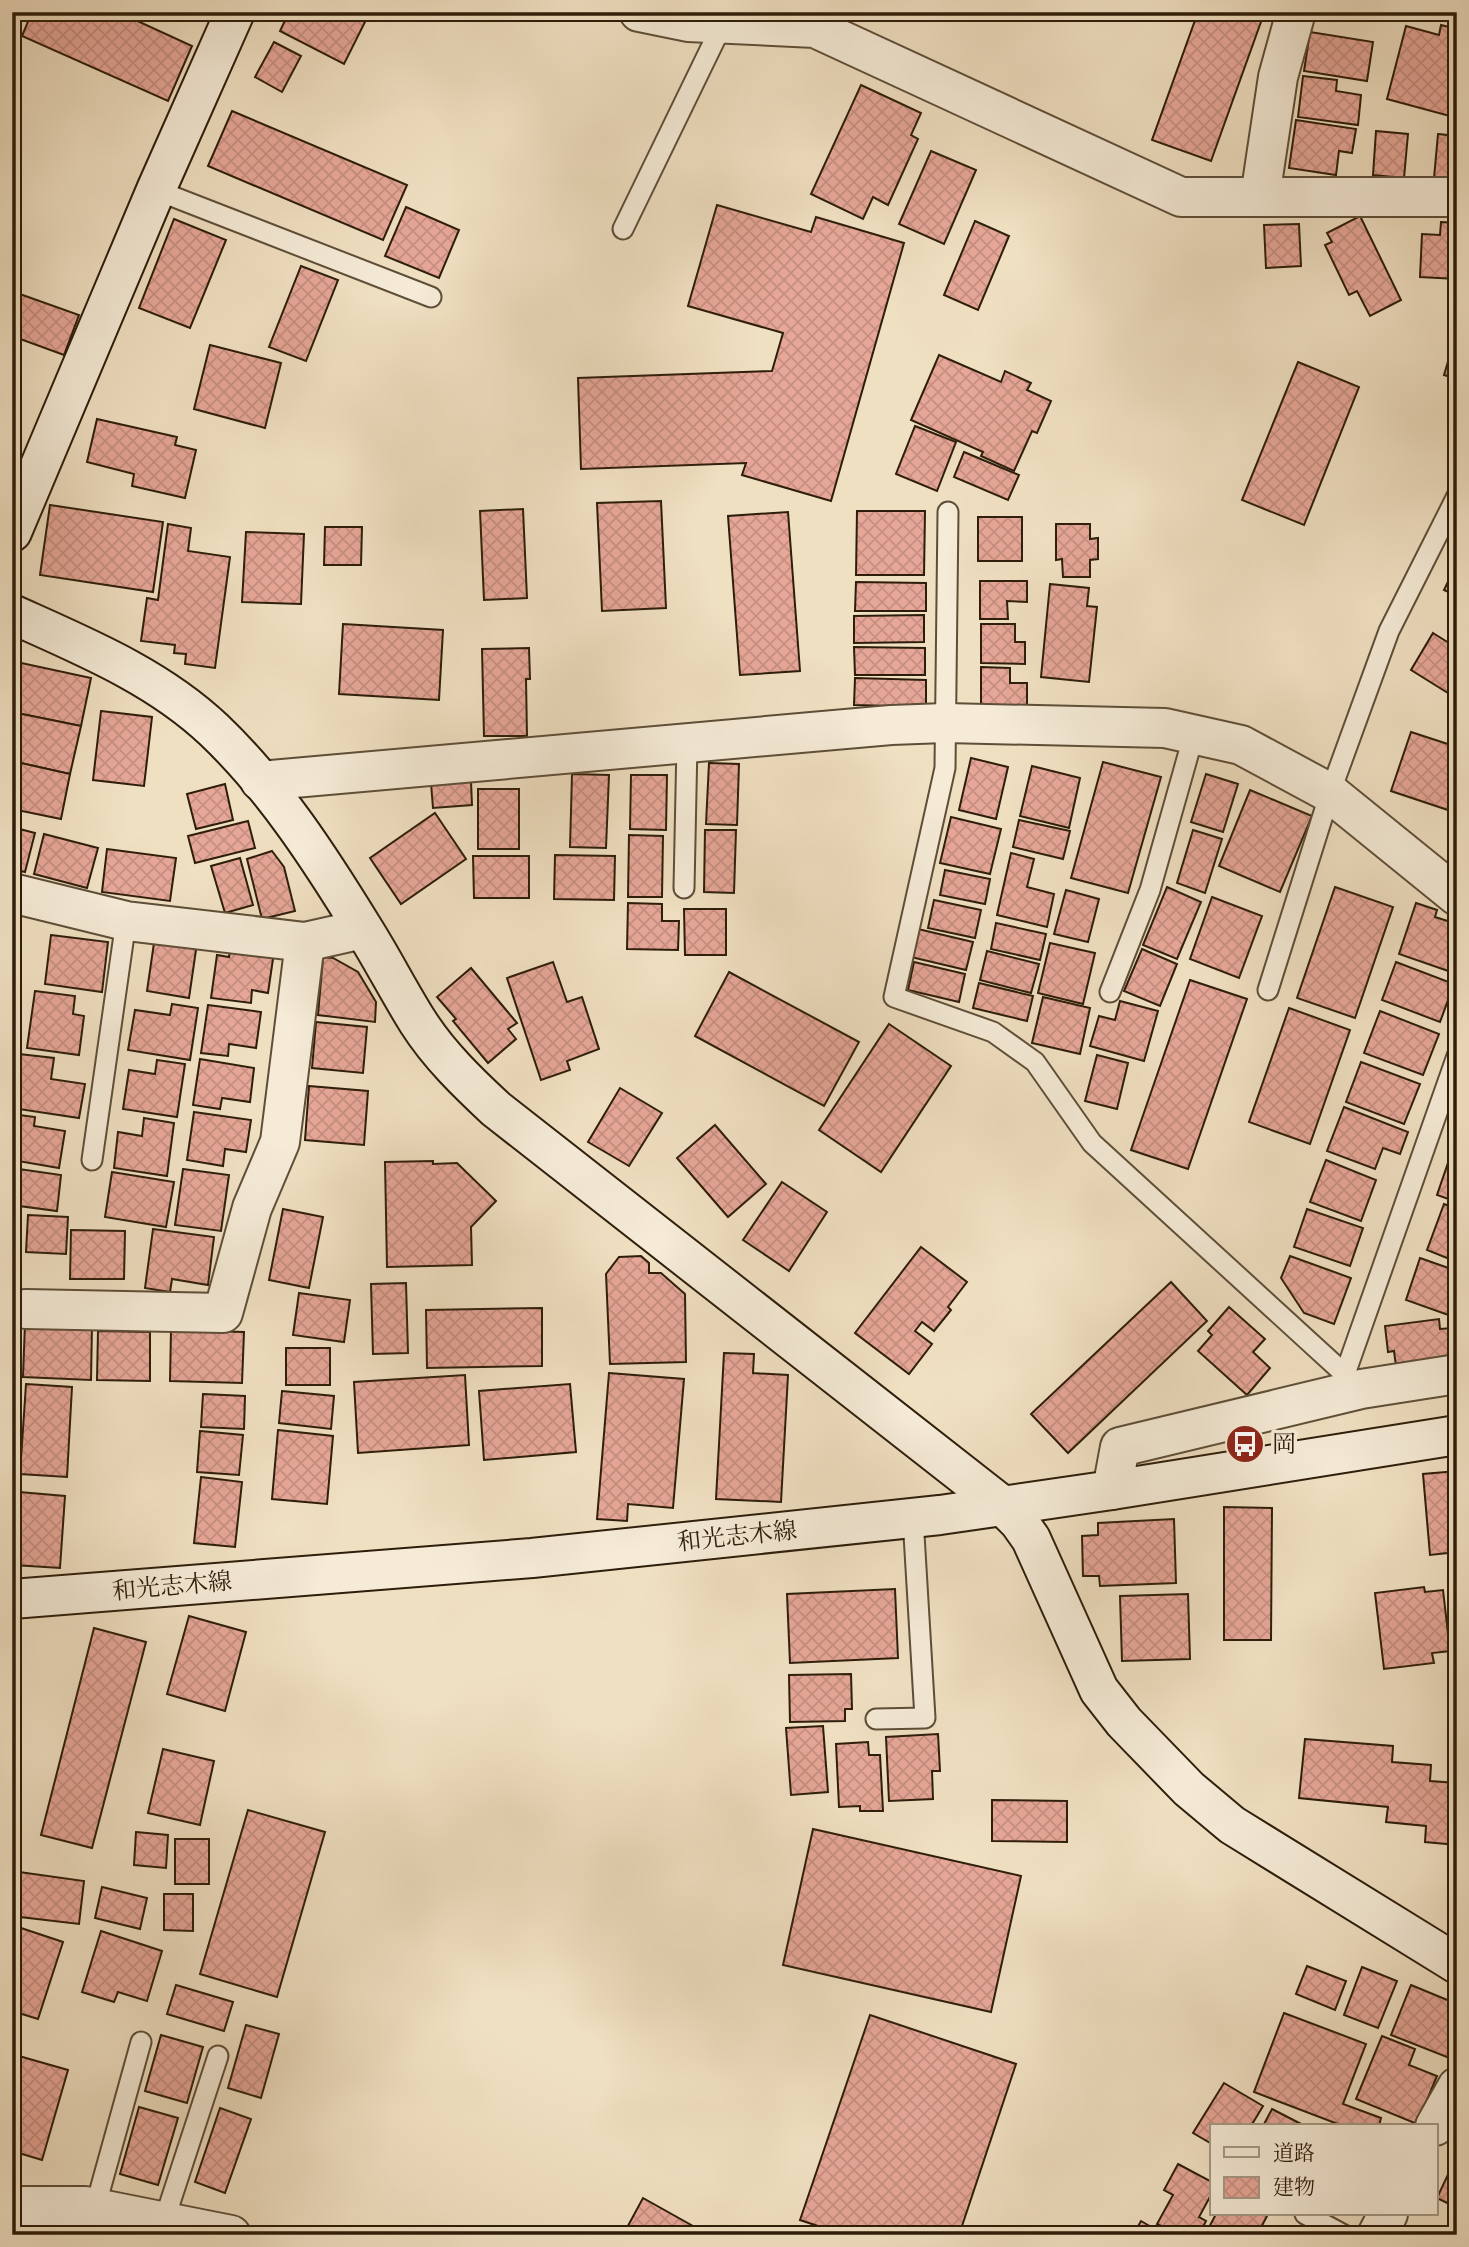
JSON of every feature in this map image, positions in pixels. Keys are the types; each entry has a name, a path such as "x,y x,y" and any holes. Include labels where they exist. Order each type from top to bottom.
{"street":[{"path":"12,532 156,190 235,12"},
{"path":"639,12 688,22 815,28 1181,197 1457,197"},
{"path":"1260,197 1278,77 1296,12"},
{"path":"12,614 117,661 181,703 213,730 260,781 294,825 363,929 419,1023 458,1071 496,1109 1003,1506 1031,1539 1099,1690 1124,1722 1189,1789 1232,1825 1457,1964"},
{"path":"260,781 891,725 945,723 1165,728 1241,745 1330,793 1457,896"},
{"path":"12,893 126,921 305,942 363,929"},
{"path":"26,1309 223,1313 252,1208 280,1142 305,942"},
{"path":"1112,1490 1120,1447 1353,1382 1457,1374"},
{"name":"和光志木線","path":"12,1599 532,1558 913,1518 1112,1490 1457,1434"},
{"path":"1436,2124 1457,2087"},
{"path":"12,2206 85,2206 231,2235"},
{"path":"1377,2235 1387,2216"}],"lane":[{"path":"623,229 723,23"},
{"path":"156,190 430,297"},
{"path":"1268,990 1330,793 1390,631 1457,496"},
{"path":"948,512 945,768 894,997 993,1031 1035,1062 1092,1143 1353,1382 1457,1056"},
{"path":"1110,992 1150,890 1194,734"},
{"path":"684,888 687,743"},
{"path":"92,1160 126,921"},
{"path":"876,1719 925,1718 913,1518"},
{"path":"95,2208 141,2042"},
{"path":"164,2221 218,2056"},
{"path":"1309,2216 1344,2235"}],"building":[{"path":"32,12 118,12 192,46 168,101 22,36"},
{"path":"289,12 346,12 365,22 344,64 280,31"},
{"path":"1198,12 1256,12 1255,16 1262,19 1211,161 1152,140"},
{"path":"1441,25 1457,29 1457,118 1387,99 1406,26 1439,35"},
{"path":"1310,32 1373,42 1367,81 1304,71"},
{"path":"274,42 301,56 282,92 255,77"},
{"path":"1303,76 1337,80 1336,91 1361,95 1358,125 1298,117"},
{"path":"861,85 921,113 911,135 918,139 888,205 873,197 863,219 811,194"},
{"path":"232,111 407,185 383,240 208,166"},
{"path":"1296,120 1356,129 1352,153 1339,151 1336,175 1289,168"},
{"path":"1376,131 1408,134 1404,178 1373,175"},
{"path":"1438,134 1457,136 1457,180 1434,178"},
{"path":"931,151 976,170 944,244 899,224"},
{"path":"717,205 811,232 816,217 904,243 831,501 742,475 746,463 581,469 578,378 772,371 783,333 688,306"},
{"path":"406,207 459,230 439,278 385,256"},
{"path":"1360,216 1401,300 1370,316 1357,291 1349,295 1325,245 1332,242 1327,233"},
{"path":"174,219 226,240 190,328 139,308"},
{"path":"975,221 1009,236 978,310 944,295"},
{"path":"1441,222 1457,223 1457,279 1420,277 1422,234 1440,235"},
{"path":"1299,224 1301,266 1266,268 1264,225"},
{"path":"301,266 338,280 306,361 269,347"},
{"path":"17,293 79,315 64,355 12,336 12,308"},
{"path":"1455,338 1457,339 1457,379 1444,375"},
{"path":"210,345 281,363 265,428 194,409"},
{"path":"939,355 1001,382 1005,371 1031,383 1027,390 1051,401 1037,433 1032,431 1014,471 981,456 983,452 911,420"},
{"path":"1298,362 1359,387 1304,525 1242,500"},
{"path":"97,419 177,437 175,445 196,450 185,498 132,486 134,474 87,462"},
{"path":"915,426 956,442 937,491 896,474"},
{"path":"964,452 1019,475 1008,500 954,477"},
{"path":"661,501 666,608 602,611 597,503"},
{"path":"50,505 163,522 153,592 40,575"},
{"path":"523,509 527,598 484,600 480,511"},
{"path":"857,511 925,511 924,575 856,575"},
{"path":"788,512 800,671 740,675 728,516"},
{"path":"978,517 1022,517 1022,561 978,561"},
{"path":"168,524 191,528 188,551 230,557 215,668 185,664 186,654 174,653 175,645 141,641 147,598 158,600"},
{"path":"1056,524 1090,524 1090,539 1098,538 1098,559 1090,560 1090,577 1063,577 1062,559 1056,560"},
{"path":"325,527 362,527 361,565 324,565"},
{"path":"246,532 304,534 301,604 242,602"},
{"path":"1457,563 1457,596 1444,590"},
{"path":"980,581 1027,581 1027,602 1007,601 1008,619 980,619"},
{"path":"856,582 926,583 926,611 855,611"},
{"path":"1050,584 1089,588 1087,606 1097,607 1089,682 1041,677"},
{"path":"924,615 924,642 854,643 854,616"},
{"path":"343,624 443,630 439,700 339,694"},
{"path":"981,624 1015,624 1015,642 1025,642 1025,664 981,663"},
{"path":"1433,633 1457,648 1456,698 1411,670"},
{"path":"854,647 925,648 925,675 855,675"},
{"path":"529,648 530,679 526,679 527,736 484,736 482,649"},
{"path":"12,661 91,678 81,726 12,712"},
{"path":"981,667 1010,668 1010,683 1027,683 1027,706 981,705"},
{"path":"855,678 926,680 926,707 854,705"},
{"path":"101,711 152,717 144,786 93,780"},
{"path":"12,712 81,726 70,774 12,761"},
{"path":"1411,732 1457,747 1457,813 1391,791"},
{"path":"971,758 1008,767 996,819 959,810"},
{"path":"12,761 70,774 61,819 12,809"},
{"path":"1103,762 1161,777 1128,893 1071,878"},
{"path":"709,763 739,764 737,825 706,824"},
{"path":"1032,766 1080,778 1069,828 1020,816"},
{"path":"572,774 609,775 606,848 570,847"},
{"path":"1206,774 1238,784 1223,832 1191,822"},
{"path":"631,775 667,775 666,830 630,829"},
{"path":"471,781 472,805 433,808 431,783"},
{"path":"225,784 233,820 196,829 187,794"},
{"path":"478,789 519,789 519,849 478,849"},
{"path":"1250,790 1312,816 1280,892 1219,866"},
{"path":"435,813 466,859 401,904 370,858"},
{"path":"951,817 1001,829 990,874 940,863"},
{"path":"1019,820 1070,831 1063,859 1013,847"},
{"path":"248,821 255,848 195,863 188,836"},
{"path":"12,827 35,833 25,872 12,869"},
{"path":"705,830 736,830 734,893 704,892"},
{"path":"1193,830 1222,839 1205,893 1177,883"},
{"path":"44,834 98,848 87,888 34,874"},
{"path":"629,835 663,836 662,897 628,897"},
{"path":"107,849 176,858 170,901 102,892"},
{"path":"272,851 284,867 295,911 262,919 247,859"},
{"path":"1011,853 1034,859 1027,887 1054,894 1047,927 997,915"},
{"path":"555,855 615,856 614,900 554,899"},
{"path":"473,856 529,856 529,898 474,898"},
{"path":"240,858 253,905 225,913 211,866"},
{"path":"945,870 990,879 985,904 940,895"},
{"path":"1167,887 1201,902 1177,959 1143,945"},
{"path":"1335,887 1393,907 1355,1018 1297,998"},
{"path":"1066,890 1099,899 1088,942 1054,934"},
{"path":"1212,897 1262,916 1239,978 1190,959"},
{"path":"934,900 981,910 975,938 928,928"},
{"path":"628,903 662,904 662,921 679,921 678,950 627,949"},
{"path":"1416,903 1437,910 1435,917 1457,924 1454,934 1457,935 1457,974 1399,954"},
{"path":"684,909 726,909 726,955 685,955"},
{"path":"996,923 1046,934 1040,960 991,949"},
{"path":"918,929 973,942 966,970 911,957"},
{"path":"51,935 108,942 102,992 45,984"},
{"path":"155,936 197,943 189,998 147,991"},
{"path":"1050,943 1095,953 1083,1004 1038,993"},
{"path":"231,945 274,952 268,993 252,990 251,1003 211,998 217,955 229,957"},
{"path":"1142,949 1177,964 1160,1006 1124,991"},
{"path":"987,951 1039,964 1031,993 980,980"},
{"path":"323,957 333,958 358,972 376,1002 375,1022 318,1015"},
{"path":"553,962 567,1002 582,997 599,1049 567,1061 570,1070 541,1080 507,978"},
{"path":"914,962 965,974 959,1002 908,990"},
{"path":"1396,962 1454,984 1440,1022 1382,1000"},
{"path":"471,968 517,1023 508,1029 516,1039 488,1063 437,997"},
{"path":"729,972 859,1042 824,1106 695,1036"},
{"path":"1190,980 1247,999 1188,1169 1131,1150"},
{"path":"979,983 1033,996 1027,1021 973,1008"},
{"path":"35,991 75,996 73,1014 84,1016 79,1055 27,1048"},
{"path":"1043,997 1090,1008 1080,1054 1032,1043"},
{"path":"1120,1001 1158,1011 1144,1061 1090,1046 1099,1016 1115,1020"},
{"path":"172,1004 198,1008 190,1060 128,1050 135,1010 170,1015"},
{"path":"208,1005 261,1012 256,1048 229,1044 228,1056 201,1053"},
{"path":"1289,1008 1350,1030 1310,1144 1249,1122"},
{"path":"1380,1011 1439,1034 1423,1075 1364,1053"},
{"path":"316,1022 367,1027 363,1073 312,1068"},
{"path":"889,1024 951,1066 881,1172 819,1130"},
{"path":"19,1054 54,1058 51,1079 85,1084 79,1118 12,1108"},
{"path":"1097,1055 1128,1063 1117,1109 1085,1101"},
{"path":"200,1059 254,1068 250,1102 222,1098 220,1109 193,1105"},
{"path":"157,1060 185,1064 177,1117 123,1109 129,1070 155,1074"},
{"path":"1361,1062 1420,1084 1404,1124 1346,1102"},
{"path":"309,1086 368,1091 364,1145 305,1140"},
{"path":"620,1088 662,1113 629,1166 588,1142"},
{"path":"1344,1107 1408,1132 1400,1154 1383,1148 1375,1169 1327,1151"},
{"path":"194,1112 251,1120 246,1152 225,1149 223,1166 187,1160"},
{"path":"12,1114 35,1117 34,1126 65,1131 59,1168 12,1160"},
{"path":"144,1118 174,1123 167,1176 114,1168 118,1132 142,1136"},
{"path":"715,1125 766,1184 728,1217 677,1158"},
{"path":"1450,1157 1457,1160 1457,1202 1437,1195"},
{"path":"1326,1160 1376,1180 1361,1221 1310,1202"},
{"path":"433,1161 433,1164 457,1163 496,1201 471,1227 472,1265 387,1267 385,1162"},
{"path":"12,1168 61,1175 57,1211 12,1205"},
{"path":"183,1169 229,1175 221,1231 175,1225"},
{"path":"112,1172 174,1182 166,1227 105,1217"},
{"path":"782,1182 827,1212 789,1271 743,1240"},
{"path":"1444,1204 1457,1209 1457,1262 1427,1250"},
{"path":"283,1209 323,1217 309,1288 269,1280"},
{"path":"1307,1209 1363,1228 1350,1266 1294,1247"},
{"path":"28,1215 68,1217 66,1254 26,1252"},
{"path":"153,1229 214,1237 208,1285 172,1279 170,1292 145,1288"},
{"path":"71,1230 125,1231 124,1279 70,1279"},
{"path":"921,1247 967,1282 948,1307 951,1310 934,1331 922,1322 915,1331 932,1344 909,1374 855,1333"},
{"path":"641,1256 649,1263 649,1273 661,1273 685,1294 686,1362 610,1364 606,1274 619,1257"},
{"path":"1290,1256 1351,1278 1334,1324 1304,1313 1281,1278"},
{"path":"1420,1258 1457,1271 1457,1318 1406,1300"},
{"path":"1171,1282 1207,1321 1068,1453 1031,1414"},
{"path":"406,1283 408,1353 373,1354 371,1284"},
{"path":"299,1293 350,1300 344,1342 293,1335"},
{"path":"1229,1307 1265,1339 1253,1352 1270,1368 1247,1395 1198,1351 1212,1335 1208,1331"},
{"path":"542,1308 542,1366 427,1368 426,1310"},
{"path":"1439,1319 1440,1329 1452,1328 1456,1358 1396,1366 1394,1351 1388,1352 1385,1326"},
{"path":"25,1323 92,1325 91,1380 23,1377"},
{"path":"171,1330 244,1332 242,1383 170,1381"},
{"path":"98,1331 150,1332 150,1381 97,1380"},
{"path":"286,1348 330,1348 330,1385 286,1385"},
{"path":"724,1353 754,1354 753,1373 788,1375 781,1502 716,1499"},
{"path":"609,1373 684,1379 673,1508 628,1504 627,1521 597,1519"},
{"path":"465,1375 469,1445 358,1453 354,1382"},
{"path":"26,1384 72,1387 67,1477 20,1474"},
{"path":"570,1384 576,1452 484,1460 479,1391"},
{"path":"282,1391 334,1396 331,1429 279,1423"},
{"path":"203,1394 245,1396 244,1429 201,1427"},
{"path":"278,1430 333,1436 327,1504 272,1499"},
{"path":"200,1431 243,1435 239,1475 197,1472"},
{"path":"1457,1471 1457,1552 1430,1555 1423,1474"},
{"path":"201,1477 242,1482 235,1547 194,1543"},
{"path":"19,1492 65,1496 60,1568 14,1565"},
{"path":"1224,1507 1272,1508 1271,1640 1224,1640"},
{"path":"1174,1519 1176,1583 1100,1586 1099,1576 1083,1576 1082,1536 1098,1535 1098,1523"},
{"path":"1424,1587 1425,1592 1443,1590 1450,1651 1432,1653 1434,1663 1384,1669 1375,1593"},
{"path":"895,1589 898,1658 790,1663 787,1594"},
{"path":"1188,1594 1190,1659 1122,1661 1120,1596"},
{"path":"189,1616 246,1632 225,1711 167,1694"},
{"path":"94,1628 146,1642 92,1848 41,1835"},
{"path":"851,1674 852,1709 845,1709 845,1721 790,1722 789,1675"},
{"path":"823,1726 828,1792 791,1795 786,1728"},
{"path":"938,1734 940,1771 932,1771 933,1799 889,1801 886,1737"},
{"path":"1305,1739 1393,1746 1392,1762 1431,1765 1430,1781 1457,1783 1457,1845 1425,1842 1426,1826 1386,1822 1388,1807 1299,1798"},
{"path":"868,1742 869,1755 880,1755 883,1811 860,1811 860,1806 839,1807 836,1744"},
{"path":"163,1749 214,1761 200,1825 148,1813"},
{"path":"992,1800 1067,1801 1067,1842 992,1841"},
{"path":"248,1810 325,1832 277,1997 200,1974"},
{"path":"813,1829 1021,1876 991,2012 783,1965"},
{"path":"136,1832 168,1835 166,1868 134,1865"},
{"path":"175,1839 209,1839 209,1884 175,1884"},
{"path":"12,1871 84,1881 79,1924 12,1916"},
{"path":"102,1887 147,1898 140,1929 95,1918"},
{"path":"164,1894 193,1894 193,1931 164,1930"},
{"path":"15,1926 63,1942 38,2019 12,2011 12,1934"},
{"path":"101,1931 162,1951 147,2001 118,1992 114,2002 82,1992"},
{"path":"1307,1966 1346,1981 1335,2010 1296,1994"},
{"path":"1362,1967 1397,1981 1378,2028 1344,2015"},
{"path":"176,1985 233,2002 224,2031 167,2014"},
{"path":"1411,1985 1457,2004 1457,2050 1452,2059 1391,2035"},
{"path":"1284,2013 1366,2044 1343,2104 1381,2118 1380,2124 1338,2124 1254,2092"},
{"path":"870,2015 1016,2064 959,2235 845,2235 800,2220"},
{"path":"246,2025 279,2034 261,2098 228,2088"},
{"path":"161,2035 203,2047 187,2103 145,2091"},
{"path":"1382,2036 1415,2049 1409,2065 1437,2076 1417,2124 1356,2099"},
{"path":"12,2054 68,2070 42,2160 12,2151"},
{"path":"1224,2083 1263,2106 1252,2124 1210,2124 1210,2143 1193,2133"},
{"path":"139,2107 178,2118 158,2185 120,2174"},
{"path":"220,2108 251,2119 225,2193 195,2182"},
{"path":"1272,2109 1301,2124 1264,2124"},
{"path":"1178,2164 1210,2181 1210,2197 1199,2217 1206,2221 1199,2235 1178,2235 1157,2224 1173,2195 1164,2190"},
{"path":"1451,2168 1457,2171 1457,2208 1438,2198"},
{"path":"643,2198 709,2235 623,2235"},
{"path":"1215,2216 1267,2216 1257,2235 1205,2235"},
{"path":"1141,2221 1165,2235 1133,2235"},
{"path":"49,2223 80,2230 79,2235 15,2235 17,2225 47,2233"}],"place":[{"name":"岡","path":"1245,1444"}]}
